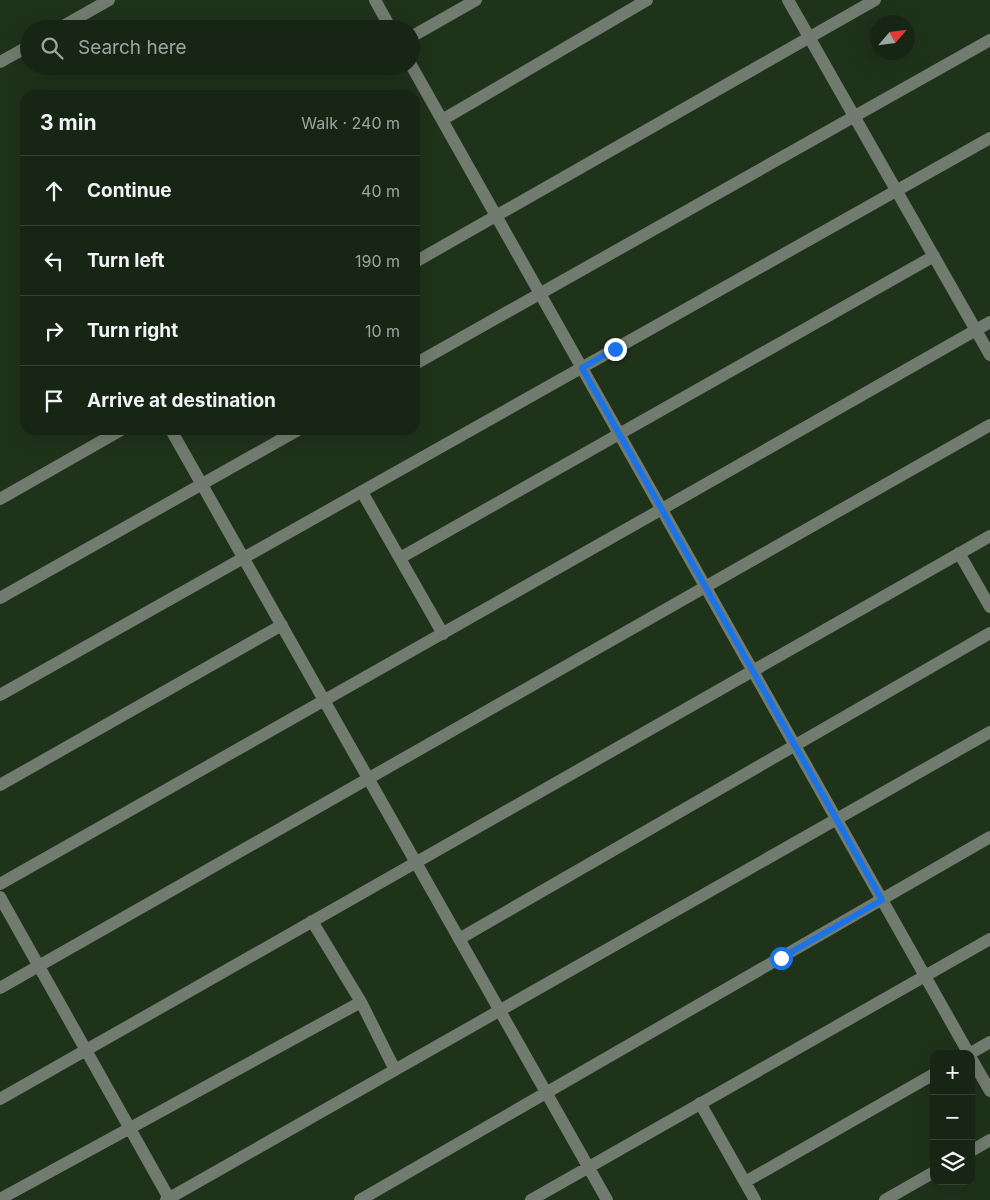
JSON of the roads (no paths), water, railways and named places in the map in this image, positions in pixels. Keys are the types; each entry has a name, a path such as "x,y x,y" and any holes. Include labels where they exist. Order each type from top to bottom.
{"street":[{"path":"74,20 109,0"},
{"path":"375,0 386,20"},
{"path":"420,32 476,0"},
{"path":"442,120 647,0"},
{"path":"788,0 990,355"},
{"path":"420,259 875,0"},
{"path":"420,361 990,40"},
{"path":"0,62 20,51"},
{"path":"417,75 967,1050"},
{"path":"0,695 990,138"},
{"path":"400,558 934,256"},
{"path":"0,884 990,322"},
{"path":"0,988 990,425"},
{"path":"0,499 113,435"},
{"path":"174,435 607,1200"},
{"path":"0,598 289,435"},
{"path":"362,492 443,634"},
{"path":"0,1099 990,536"},
{"path":"960,553 990,606"},
{"path":"0,785 282,625"},
{"path":"459,939 990,632"},
{"path":"0,897 168,1199 990,732"},
{"path":"360,1200 990,837"},
{"path":"312,921 361,1002 395,1070"},
{"path":"531,1200 990,938"},
{"path":"0,1199 361,1002"},
{"path":"975,1051 990,1042"},
{"path":"975,1065 990,1091"},
{"path":"745,1182 930,1076"},
{"path":"700,1103 755,1200"},
{"path":"975,1149 990,1140"},
{"path":"885,1200 930,1174"}]}
